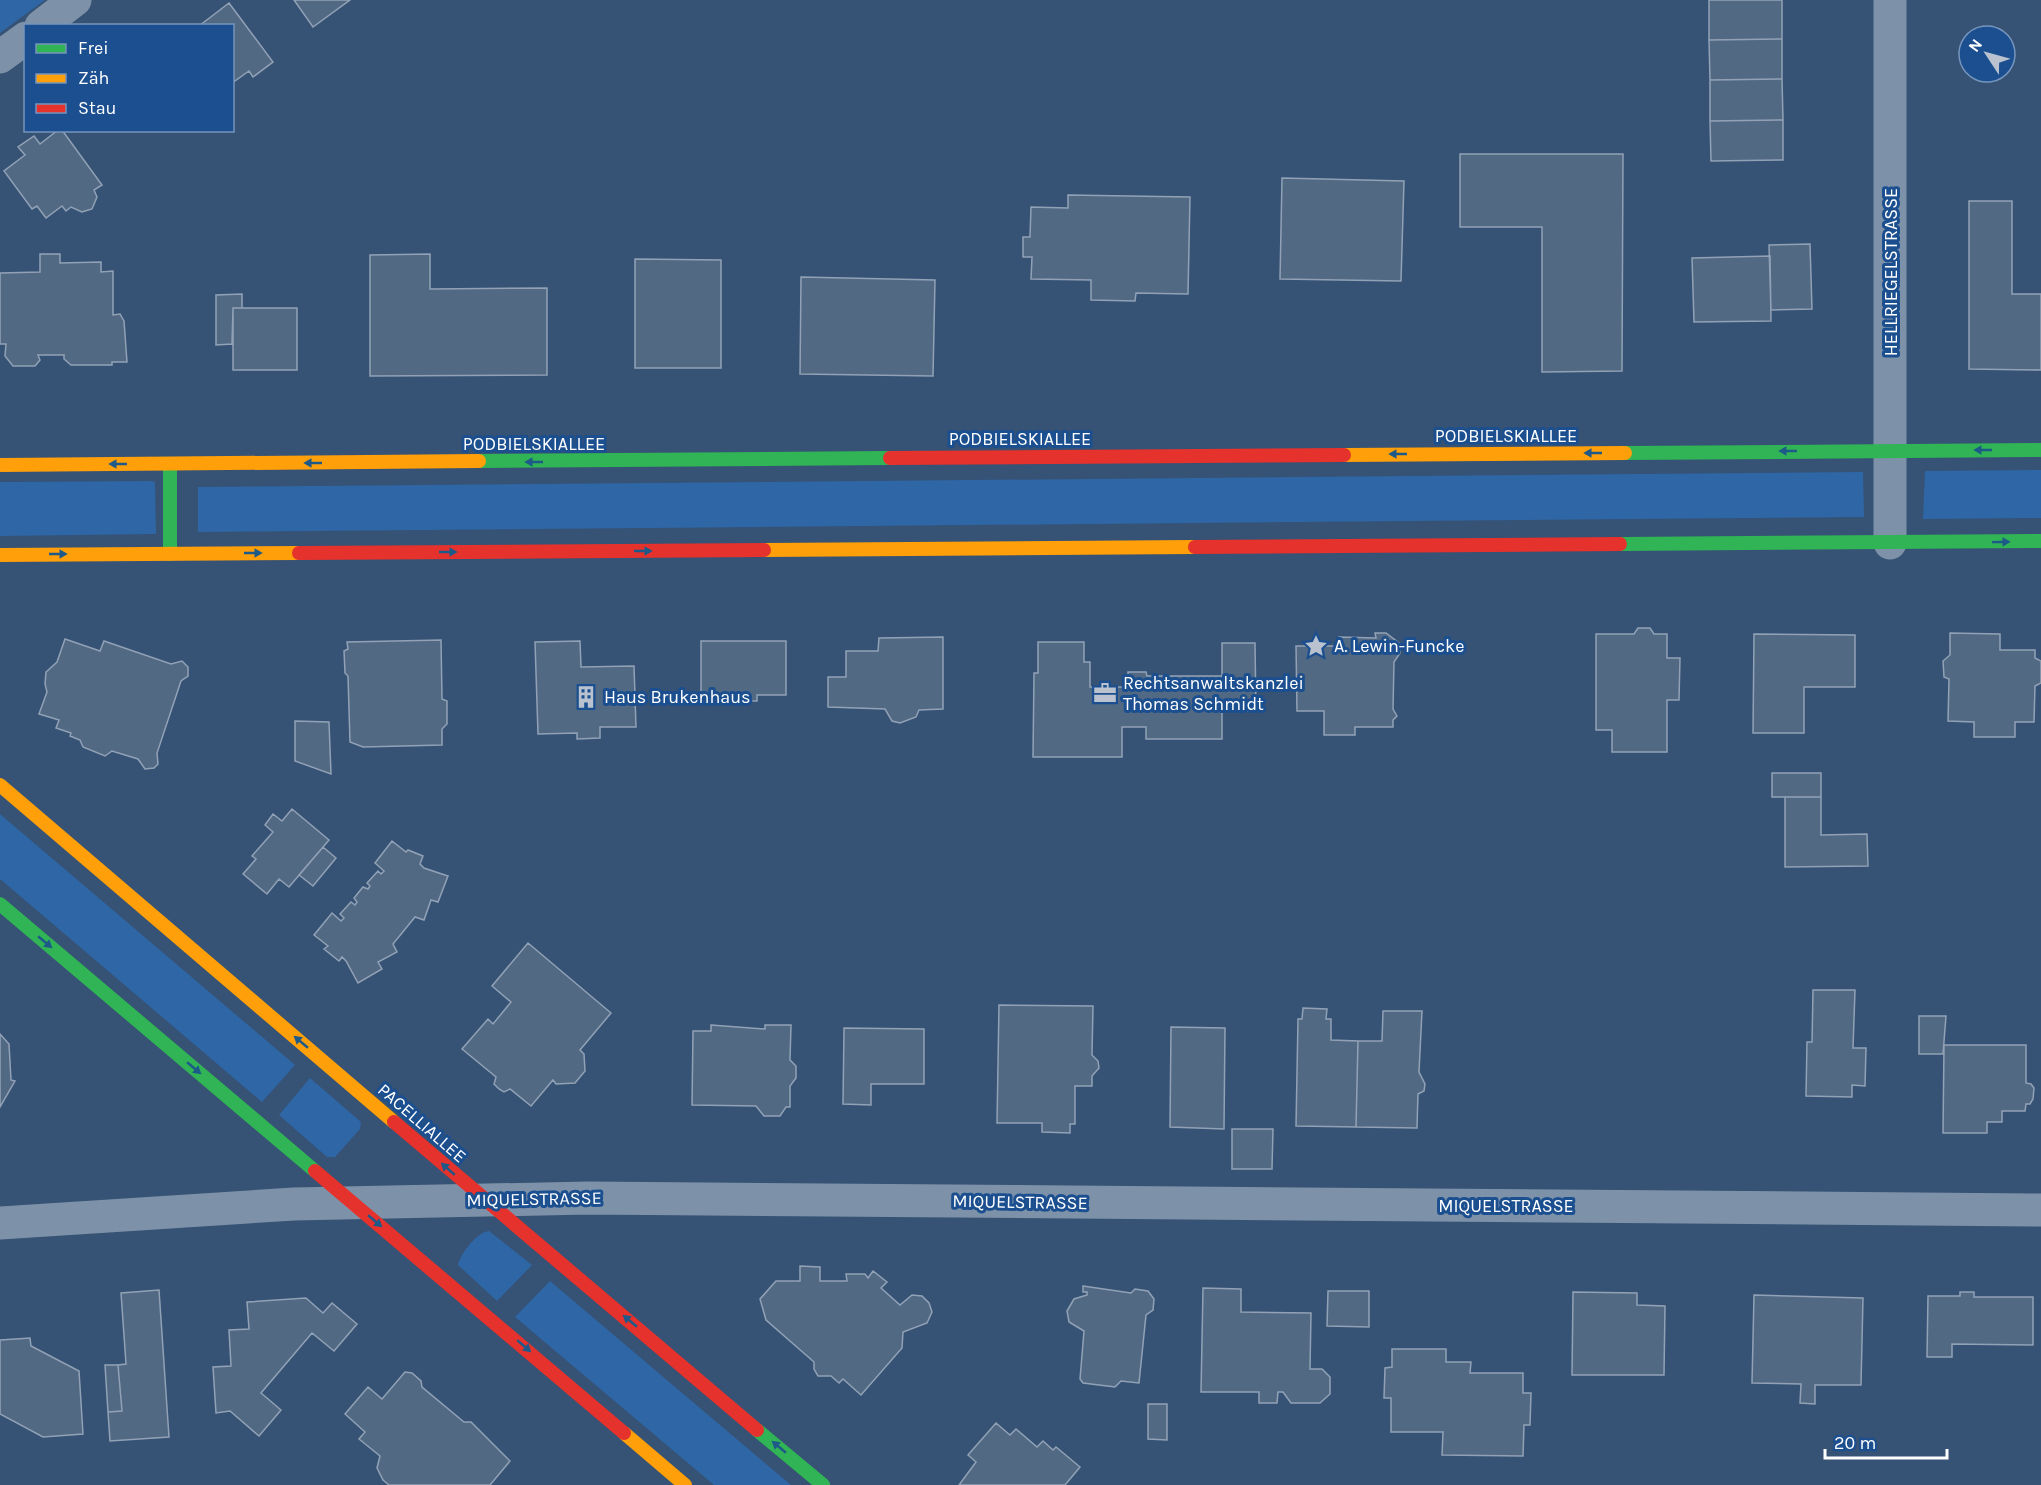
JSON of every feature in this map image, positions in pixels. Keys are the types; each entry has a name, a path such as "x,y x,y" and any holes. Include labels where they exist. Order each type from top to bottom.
{"street":[{"path":"44,24 75,0"},
{"name":"HELLRIEGELSTRASSE","path":"1890,0 1890,543"},
{"path":"0,57 24,39"},
{"name":"PODBIELSKIALLEE","path":"0,465 2041,450"},
{"path":"170,464 170,554"},
{"path":"0,555 2041,541"},
{"name":"PACELLIALLEE","path":"0,785 484,1200 823,1485"},
{"path":"0,904 685,1485"},
{"name":"MIQUELSTRASSE","path":"0,1223 294,1204 588,1198 2041,1210"}],"shaded area":[{"path":"0,0 45,0 0,33"},
{"path":"2041,470 2041,518 1923,519 1925,471"},
{"path":"1863,472 1864,517 198,532 198,487"},
{"path":"0,482 155,482 156,534 0,536"},
{"path":"0,814 295,1065 262,1102 0,879"},
{"path":"310,1078 361,1122 360,1129 335,1157 327,1157 279,1115"},
{"path":"489,1231 532,1265 497,1301 458,1265 470,1244 479,1235"},
{"path":"550,1281 791,1485 714,1485 515,1317"}],"building":[{"path":"294,0 350,0 313,27"},
{"path":"1709,0 1782,0 1782,39 1709,40"},
{"path":"229,3 273,62 253,77 249,71 234,82 234,24 202,24"},
{"path":"1782,39 1782,79 1710,80 1709,40"},
{"path":"1782,79 1783,120 1710,121 1710,80"},
{"path":"1783,120 1783,160 1711,161 1710,121"},
{"path":"55,132 63,132 102,185 94,190 97,197 92,209 82,212 71,207 66,211 62,206 46,218 37,206 32,209 4,171 25,155 18,147 34,136 40,144"},
{"path":"1460,154 1623,154 1622,371 1542,372 1542,227 1460,227"},
{"path":"1282,178 1404,181 1401,281 1280,279"},
{"path":"1068,195 1190,197 1188,294 1136,293 1135,301 1091,300 1091,280 1031,279 1032,257 1023,257 1023,237 1030,237 1031,207 1068,208"},
{"path":"1969,201 2012,201 2012,294 2041,294 2041,370 1969,369"},
{"path":"1810,244 1812,309 1771,310 1769,245"},
{"path":"40,254 60,254 60,263 101,262 101,272 113,271 113,315 120,314 124,321 127,362 112,362 112,365 71,365 64,359 64,355 38,355 40,360 35,366 13,366 5,356 6,344 0,344 0,273 40,272"},
{"path":"430,254 430,289 547,288 547,375 370,376 370,255"},
{"path":"1770,256 1771,321 1694,322 1692,258"},
{"path":"635,259 721,260 721,368 635,368"},
{"path":"801,277 935,280 933,376 800,374"},
{"path":"242,294 242,308 233,308 232,344 216,345 216,295"},
{"path":"233,308 297,308 297,370 233,370"},
{"path":"1638,628 1650,628 1654,634 1667,634 1667,658 1680,658 1679,700 1667,700 1667,752 1612,752 1612,730 1596,730 1596,634 1634,634"},
{"path":"1375,633 1386,633 1399,643 1400,653 1394,662 1393,709 1397,716 1393,720 1393,727 1355,727 1355,735 1324,735 1324,711 1297,711 1296,646 1338,646 1339,637 1376,638"},
{"path":"1950,633 2000,634 2000,650 2035,650 2035,658 2041,661 2041,683 2035,686 2034,722 2015,722 2015,737 1974,737 1974,722 1948,721 1949,679 1944,677 1943,661 1950,655"},
{"path":"1754,634 1855,635 1855,687 1804,687 1804,733 1753,733"},
{"path":"943,637 943,709 919,710 916,717 900,723 892,721 885,709 828,707 828,677 846,677 846,651 878,651 879,638"},
{"path":"65,639 100,651 104,641 171,664 182,661 188,667 188,676 181,681 157,753 158,764 154,768 145,769 138,759 112,751 105,756 83,747 80,740 70,736 71,733 56,728 59,720 39,714 47,692 46,672 57,662"},
{"path":"441,640 442,699 447,701 447,724 442,729 442,745 363,747 350,742 348,676 345,673 344,651 348,649 347,642"},
{"name":"Haus Brukenhaus","path":"580,641 581,667 634,666 636,727 600,727 600,738 577,739 577,733 538,734 535,642"},
{"path":"701,641 786,641 786,695 757,695 757,701 730,701 730,695 701,694"},
{"path":"1038,642 1084,642 1084,662 1090,662 1090,687 1128,687 1128,672 1146,672 1147,676 1222,676 1222,643 1255,643 1256,711 1222,711 1222,739 1146,739 1146,727 1122,727 1122,757 1033,757 1034,673 1038,673"},
{"path":"295,721 329,722 331,774 295,761"},
{"path":"1772,773 1821,773 1821,797 1772,797"},
{"path":"1785,797 1821,797 1821,835 1867,834 1868,866 1785,867"},
{"path":"292,809 329,840 289,887 279,879 267,894 243,874 256,859 252,856 273,832 265,825 273,814 282,821"},
{"path":"392,841 406,852 408,850 423,856 420,864 424,868 448,876 438,902 431,900 424,920 415,917 393,944 397,952 378,962 382,969 358,983 346,961 342,957 339,961 324,949 328,946 314,935 332,913 341,921 344,918 340,914 351,902 355,905 357,902 354,898 363,887 368,889 370,886 367,883 378,871 381,874 384,871 375,863"},
{"path":"323,847 336,858 313,886 299,875"},
{"path":"528,943 611,1013 580,1050 584,1054 585,1071 575,1083 556,1084 553,1080 531,1106 510,1089 504,1092 499,1089 494,1084 496,1077 462,1049 488,1019 493,1024 511,1002 492,986"},
{"path":"1813,990 1855,990 1853,1048 1866,1048 1865,1086 1852,1085 1852,1097 1806,1096 1807,1042 1812,1042"},
{"path":"999,1005 1093,1006 1092,1055 1098,1061 1099,1068 1092,1076 1092,1086 1075,1086 1075,1124 1070,1124 1070,1133 1042,1132 1042,1123 997,1123"},
{"path":"1303,1008 1327,1009 1326,1019 1331,1019 1331,1040 1358,1041 1356,1127 1296,1126 1298,1019 1302,1019"},
{"path":"1383,1011 1422,1011 1419,1072 1425,1084 1424,1091 1418,1094 1417,1128 1356,1127 1358,1041 1382,1041"},
{"path":"1919,1016 1946,1016 1943,1054 1919,1054"},
{"path":"711,1025 765,1029 765,1025 791,1025 790,1060 796,1066 796,1078 790,1086 790,1107 786,1107 780,1116 764,1116 756,1106 692,1105 693,1031 711,1031"},
{"path":"1171,1027 1225,1028 1224,1129 1170,1127"},
{"path":"844,1028 924,1029 924,1084 871,1084 871,1105 843,1104"},
{"path":"0,1034 9,1044 11,1080 15,1081 0,1107"},
{"path":"1944,1045 2026,1045 2026,1083 2031,1084 2034,1088 2033,1099 2030,1104 2026,1104 2025,1111 2002,1111 2002,1122 1987,1122 1987,1133 1943,1133"},
{"path":"1232,1129 1273,1129 1272,1169 1232,1169"},
{"path":"800,1266 820,1267 820,1281 847,1281 846,1274 865,1274 868,1278 873,1271 887,1282 881,1288 900,1305 912,1295 922,1296 929,1303 932,1312 927,1323 903,1332 902,1348 861,1395 843,1379 839,1383 831,1376 818,1376 814,1369 814,1362 766,1320 760,1299 776,1281 800,1281"},
{"path":"1083,1286 1131,1293 1135,1289 1148,1291 1154,1299 1153,1310 1146,1315 1139,1383 1121,1381 1115,1387 1083,1383 1080,1379 1084,1331 1069,1322 1067,1311 1074,1299 1087,1295 1087,1292 1083,1292"},
{"path":"1203,1288 1241,1289 1241,1312 1311,1313 1310,1369 1322,1369 1330,1377 1330,1394 1320,1403 1291,1403 1283,1392 1278,1392 1277,1403 1259,1403 1259,1392 1201,1392"},
{"path":"159,1290 169,1437 110,1441 108,1412 122,1411 118,1365 126,1364 121,1293"},
{"path":"1328,1291 1369,1291 1369,1327 1327,1326"},
{"path":"1573,1292 1637,1293 1637,1305 1665,1306 1664,1375 1572,1375"},
{"path":"1960,1292 1974,1292 1974,1297 2033,1297 2033,1345 1952,1344 1952,1357 1927,1357 1928,1296 1960,1296"},
{"path":"1754,1295 1863,1298 1861,1385 1815,1385 1815,1404 1800,1403 1801,1384 1752,1383"},
{"path":"306,1298 323,1313 332,1303 357,1324 334,1351 312,1333 261,1393 281,1410 259,1436 230,1411 216,1413 213,1367 231,1366 229,1330 249,1329 247,1302"},
{"path":"30,1338 31,1346 79,1371 83,1434 43,1437 0,1414 0,1340"},
{"path":"1392,1349 1446,1349 1446,1362 1471,1362 1470,1373 1523,1373 1523,1393 1531,1393 1530,1425 1524,1425 1523,1456 1442,1455 1443,1432 1391,1432 1391,1398 1384,1398 1385,1368 1392,1367"},
{"path":"105,1365 118,1365 122,1411 108,1412"},
{"path":"405,1372 412,1373 421,1381 422,1387 464,1422 471,1422 510,1461 490,1485 389,1485 383,1480 377,1468 380,1456 359,1439 365,1432 345,1414 368,1387 382,1399"},
{"path":"1148,1404 1167,1404 1167,1440 1148,1439"},
{"path":"996,1423 1010,1435 1016,1429 1037,1447 1043,1441 1053,1450 1056,1447 1080,1467 1065,1485 959,1485 976,1462 968,1455"}],"traffic: fast":[{"path":"1625,453 2041,450"},
{"path":"479,461 890,458"},
{"path":"170,464 170,554"},
{"path":"1620,544 2041,541"},
{"path":"0,904 315,1171"},
{"path":"757,1430 823,1485"}],"traffic: slow":[{"path":"1344,455 1625,453"},
{"path":"0,465 479,461"},
{"path":"764,550 1195,547"},
{"path":"0,555 299,553"},
{"path":"0,785 394,1122"},
{"path":"624,1433 685,1485"}],"traffic: jam":[{"path":"890,458 1344,455"},
{"path":"1195,547 1620,544"},
{"path":"299,553 764,550"},
{"path":"394,1122 757,1430"},
{"path":"315,1171 624,1433"}],"place":[{"name":"A. Lewin-Funcke","path":"1316,646"},
{"name":"Rechtsanwaltskanzlei Thomas Schmidt","path":"1105,693"},
{"name":"Haus Brukenhaus","path":"586,697"}]}
